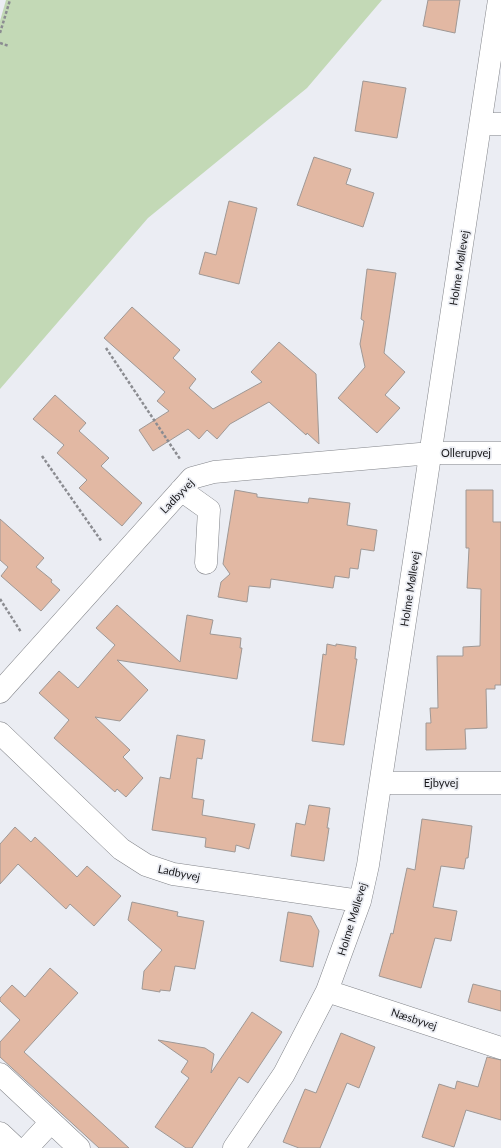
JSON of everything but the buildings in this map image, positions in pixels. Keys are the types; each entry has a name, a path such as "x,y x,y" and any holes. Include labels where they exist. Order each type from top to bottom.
{"street":[{"name":"Holme Møllevej","path":"234,1148 284,1074 327,991 360,901 368,865 431,453 491,124 500,0"},
{"name":"Ollerupvej","path":"431,453 501,453"},
{"name":"Ladbyvej","path":"0,692 186,484 214,472 431,453"},
{"path":"186,484 209,510 206,562"},
{"name":"Ladbyvej","path":"0,733 121,849 146,865 173,874 360,901"},
{"name":"Ejbyvej","path":"380,783 501,783"},
{"name":"Næsbyvej","path":"327,991 501,1048"},
{"path":"0,1074 79,1148"},
{"path":"26,1148 51,1122"},
{"path":"0,1133 16,1148"}],"path":[{"path":"0,33 10,0"},
{"path":"0,43 9,46"},
{"path":"106,348 186,484"},
{"path":"42,456 116,562"},
{"path":"0,599 35,653"}],"green space":[{"path":"6,0 382,0 307,88 148,218 0,389 0,21"}]}
